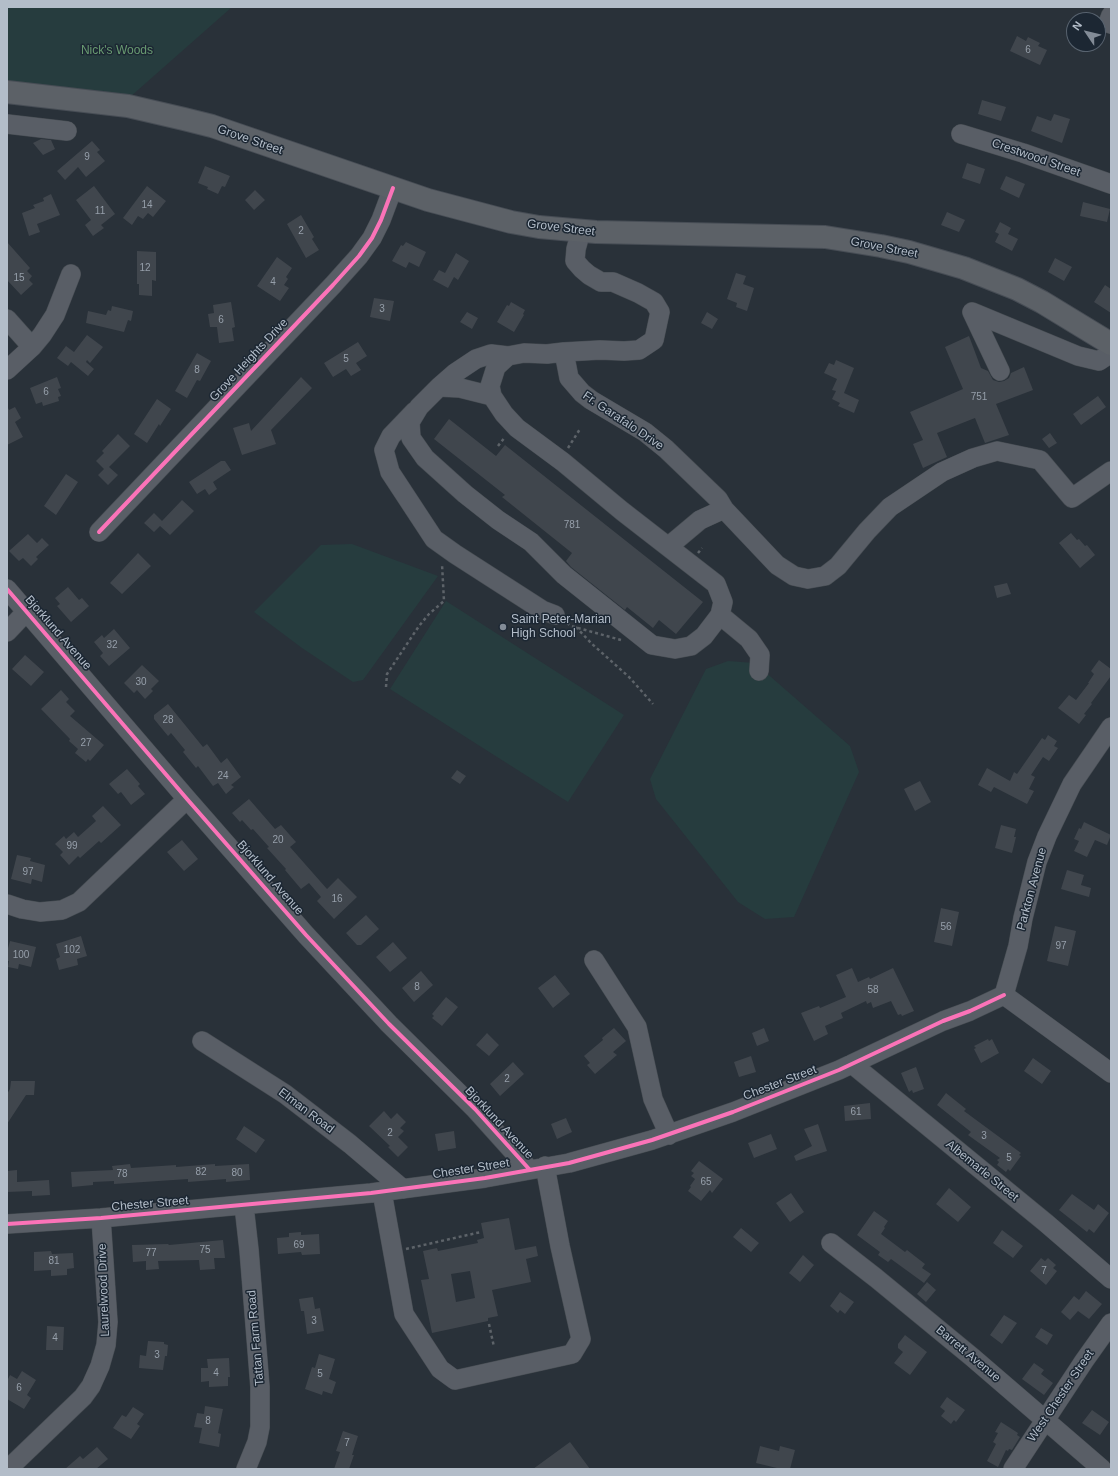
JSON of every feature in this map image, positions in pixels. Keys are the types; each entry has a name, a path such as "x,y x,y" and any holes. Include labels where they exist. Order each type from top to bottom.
{"main road":[{"name":"Grove Street","path":"7,92 128,106 212,126 456,208 511,222 539,227 581,231 653,234 825,238 902,250 964,268 1017,290 1042,302 1111,344"}],"street":[{"path":"7,124 67,131"},
{"name":"Crestwood Street","path":"961,134 1023,153 1111,184"},
{"name":"Grove Heights Drive","path":"99,532 359,256 372,238 381,220 393,188"},
{"path":"555,615 542,610 434,539 390,472 384,450 391,436 439,387 455,373 476,359 491,354 508,356 524,353 547,354 600,350 639,350 654,340 660,312 654,302 613,282 601,282 589,275 575,261 576,249 581,231"},
{"path":"7,370 32,347 55,315 71,274"},
{"path":"1000,371 972,312 1078,356 1099,361 1111,353"},
{"path":"7,319 32,347"},
{"name":"Fr. Garafalo Drive","path":"564,352 569,378 582,393 645,432 666,449 718,499 724,509 777,565 794,576 808,579 824,576 838,566 867,531 890,507 916,488 942,472 973,458 997,451 1040,460 1072,498 1111,471"},
{"path":"419,408 410,422 411,438 425,458 465,494 498,520 531,542 564,575 652,645 675,649 691,646 704,636 720,615 723,602 716,584 622,511 563,462 517,428 504,414 492,396 490,386 496,367 508,356"},
{"path":"439,387 460,388 492,396"},
{"path":"669,546 700,520 724,509"},
{"name":"Bjorklund Avenue","path":"7,590 306,935 390,1024 475,1109 537,1168"},
{"path":"7,632 26,612"},
{"path":"720,615 749,639 760,655 760,671"},
{"name":"Parkton Avenue","path":"1004,995 1018,946 1033,876 1047,836 1072,784 1111,727"},
{"path":"7,904 22,909 40,912 62,910 79,902 187,799"},
{"path":"594,960 637,1027 653,1099 669,1135"},
{"path":"1004,995 1111,1074"},
{"name":"Chester Street","path":"7,1224 244,1206 382,1192 485,1178 569,1162 669,1135 813,1081 943,1021 970,1011 1004,995"},
{"name":"Elman Road","path":"202,1041 286,1094 350,1144 403,1189"},
{"name":"Albemarle Street","path":"852,1064 1046,1223 1111,1279"},
{"path":"382,1192 404,1314 440,1369 455,1380 572,1354 581,1339 560,1246 537,1168"},
{"name":"Tattan Farm Road","path":"244,1206 260,1387 260,1427 257,1442 246,1469"},
{"name":"Laurelwood Drive","path":"8,1469 83,1397 91,1386 100,1366 106,1345 108,1322 101,1218"},
{"name":"Barrett Avenue","path":"831,1243 876,1278 1045,1419 1102,1469"},
{"name":"West Chester Street","path":"1013,1469 1084,1360 1111,1323"}],"path":[{"path":"564,453 572,444 580,429"},
{"path":"386,687 387,674 419,626 429,614 444,601 441,543"},
{"path":"555,615 571,626 623,641"},
{"path":"576,627 592,644 629,677 653,704"},
{"path":"406,1249 481,1232"},
{"path":"489,1324 494,1347"}],"green space":[{"name":"Nick's Woods","path":"7,7 232,7 130,97 7,83"},
{"path":"352,544 438,576 363,680 353,682 302,648 254,612 321,545"},
{"path":"446,601 624,715 568,802 390,689"},
{"path":"728,661 755,663 850,746 859,772 794,917 765,919 738,902 656,799 650,779 706,669"}],"building":[{"path":"1017,36 1026,41 1028,37 1040,43 1038,46 1047,50 1040,65 1010,51"},
{"path":"982,100 1006,107 1001,121 978,114"},
{"path":"1054,114 1070,119 1062,143 1031,131 1037,116 1051,121"},
{"path":"41,139 51,140 55,149 43,155 33,143"},
{"path":"92,141 100,150 97,152 105,161 86,177 78,167 65,180 57,171"},
{"path":"967,163 985,169 980,184 962,178"},
{"path":"205,166 230,176 225,187 222,186 218,194 207,189 208,187 198,183"},
{"path":"1006,176 1025,184 1019,198 1000,189"},
{"path":"94,186 115,214 101,225 104,228 93,236 85,225 91,220 76,200"},
{"path":"147,186 166,201 153,217 148,213 143,219 138,216 132,225 123,218"},
{"path":"255,190 265,200 254,210 245,200"},
{"path":"51,194 60,215 37,224 40,232 29,236 22,213 35,208 33,205 44,201 43,198"},
{"path":"1083,202 1110,209 1107,222 1080,216"},
{"path":"947,212 965,220 959,232 941,225"},
{"path":"301,215 314,237 312,239 319,250 306,258 287,224"},
{"path":"1000,222 1011,228 1008,234 1018,239 1012,251 995,242 999,234 995,232"},
{"path":"7,242 30,268 27,271 32,276 29,280 33,284 21,295 7,280"},
{"path":"406,242 426,252 419,267 409,262 406,268 392,261 401,245 403,246"},
{"path":"137,251 156,252 156,281 152,280 152,296 139,295 139,284 137,284"},
{"path":"456,253 469,261 458,280 454,277 448,288 433,280 439,270 445,273"},
{"path":"277,257 292,268 286,277 288,279 284,285 289,288 280,301 257,286"},
{"path":"1055,258 1072,267 1064,281 1048,272"},
{"path":"736,273 746,276 743,284 754,288 747,311 736,307 737,303 727,299"},
{"path":"1105,285 1111,289 1111,313 1094,302"},
{"path":"374,298 394,301 390,321 370,317"},
{"path":"231,302 235,327 232,328 234,341 219,343 217,327 210,327 208,314 214,313 213,305"},
{"path":"511,302 525,310 524,315 514,332 497,322 507,305 509,306"},
{"path":"112,306 133,311 131,321 128,320 124,332 86,323 88,311 106,315 108,310 111,311"},
{"path":"467,312 478,318 472,329 460,322"},
{"path":"707,312 718,319 712,329 701,323"},
{"path":"87,335 103,347 90,363 87,360 86,362 94,369 88,376 71,362 68,366 57,358 66,346 74,352"},
{"path":"969,336 981,368 988,371 993,380 999,382 1004,381 1009,378 1011,373 1024,367 1033,390 996,404 1009,435 985,443 975,418 937,433 947,457 923,468 913,444 923,440 910,412 963,389 945,347"},
{"path":"358,342 367,356 356,363 361,370 351,376 346,369 333,377 324,363"},
{"path":"197,353 211,361 200,381 197,380 187,398 175,391"},
{"path":"836,360 854,368 844,393 859,400 854,413 838,406 840,403 832,399 836,391 832,390 837,379 824,373 829,363 834,365"},
{"path":"57,377 61,388 58,389 61,396 58,397 59,401 43,406 42,402 36,404 30,388"},
{"path":"301,377 312,388 271,430 276,444 242,455 233,428 249,423 251,431"},
{"path":"1098,396 1106,407 1081,425 1073,414"},
{"path":"157,399 171,409 147,443 134,434"},
{"path":"7,406 9,410 15,407 21,418 15,422 23,437 7,445"},
{"path":"449,419 496,456 505,445 703,602 676,634 659,620 653,628 627,607 625,610 571,567 566,561 572,553 502,497 505,495 434,439"},
{"path":"1050,433 1057,443 1049,448 1042,439"},
{"path":"118,434 130,446 109,467 118,475 108,485 98,475 104,469 96,461 104,453 102,451"},
{"path":"221,461 225,461 231,470 213,482 217,489 209,495 205,489 197,494 189,482"},
{"path":"66,474 78,482 56,515 44,506"},
{"path":"182,500 194,511 170,535 160,526 154,532 144,523 154,513 162,521"},
{"path":"1071,533 1085,546 1087,545 1095,555 1080,568 1059,543"},
{"path":"28,534 37,543 42,538 49,545 36,557 38,559 31,566 23,558 19,561 9,551"},
{"path":"138,553 151,566 122,594 110,583"},
{"path":"1007,583 1011,594 997,598 994,586"},
{"path":"68,587 79,600 82,598 89,606 71,622 57,606 60,604 55,598"},
{"path":"114,629 130,648 109,666 100,656 103,653 94,642 102,635 104,638"},
{"path":"25,655 44,672 31,686 12,669"},
{"path":"1099,660 1111,669 1111,676 1091,703 1092,704 1084,714 1086,715 1079,724 1058,708 1069,695 1076,700 1089,683 1094,674 1091,671"},
{"path":"142,665 159,681 151,689 153,691 145,699 137,690 134,693 124,683"},
{"path":"61,690 69,699 66,702 75,711 70,716 104,745 90,761 88,759 86,762 75,753 78,749 41,709"},
{"path":"168,704 203,747 207,744 221,763 227,758 241,777 231,785 234,787 226,794 218,783 213,786 198,766 196,768 183,752 185,750 171,733 168,736 154,719 154,715"},
{"path":"1048,735 1057,741 1054,746 1058,748 1049,761 1043,757 1031,775 1035,777 1029,789 1034,791 1027,804 994,787 991,792 978,785 987,768 1010,781 1014,772 1017,774 1042,738 1045,740"},
{"path":"127,769 140,784 138,786 145,794 131,805 121,792 118,794 109,784"},
{"path":"457,770 466,776 460,784 451,778"},
{"path":"920,781 931,802 915,811 904,789"},
{"path":"249,799 275,829 281,825 296,842 290,847 327,889 338,878 357,897 334,919 317,901 321,897 309,883 301,889 285,870 286,869 267,848 269,847 253,829 251,830 242,820 240,822 232,813"},
{"path":"103,806 121,825 101,843 99,841 80,858 78,856 69,865 60,855 63,852 55,844 64,836 66,839 74,832 78,837 96,821 92,816"},
{"path":"1084,822 1111,835 1107,845 1095,840 1087,857 1074,851 1079,841 1074,839 1079,828 1081,829"},
{"path":"1001,825 1016,829 1014,837 1016,837 1012,853 995,848"},
{"path":"182,840 198,859 184,871 167,852"},
{"path":"17,855 31,858 30,861 45,865 42,882 32,879 31,884 11,879"},
{"path":"1067,870 1084,875 1081,885 1091,888 1089,897 1061,889"},
{"path":"941,908 959,912 952,946 934,942"},
{"path":"366,915 379,929 361,945 357,945 346,933"},
{"path":"1055,926 1076,931 1068,966 1047,961"},
{"path":"81,936 87,956 77,959 78,965 59,970 56,959 60,957 56,944"},
{"path":"10,941 36,947 31,967 19,964 18,969 8,967 9,961 7,961 7,952"},
{"path":"393,942 407,958 390,972 376,957"},
{"path":"852,968 858,982 869,977 870,979 893,968 914,1011 902,1016 901,1014 898,1015 891,1001 873,1008 871,1002 867,1004 866,1001 841,1013 843,1018 825,1026 828,1034 814,1041 801,1013 819,1006 820,1008 846,997 836,975"},
{"path":"421,971 433,985 414,1002 402,988"},
{"path":"555,975 570,994 553,1008 538,988"},
{"path":"446,997 458,1007 442,1026 432,1018 434,1016 432,1014"},
{"path":"614,1028 626,1041 613,1052 617,1055 595,1074 587,1065 590,1063 584,1056 603,1040 602,1038"},
{"path":"764,1028 769,1041 757,1046 752,1033"},
{"path":"487,1033 499,1045 489,1056 476,1045"},
{"path":"988,1039 989,1041 992,1039 999,1053 981,1063 974,1046"},
{"path":"751,1056 756,1072 739,1077 734,1062"},
{"path":"1033,1058 1051,1071 1042,1084 1024,1071"},
{"path":"513,1062 524,1074 500,1096 490,1084"},
{"path":"916,1067 924,1089 913,1093 912,1090 909,1092 901,1073"},
{"path":"11,1081 35,1081 34,1095 26,1095 7,1124 7,1094 10,1089"},
{"path":"946,1093 966,1109 964,1111 1021,1153 1019,1155 1021,1156 1010,1171 1008,1169 1006,1172 997,1165 999,1162 997,1160 1000,1158 968,1135 971,1132 937,1105"},
{"path":"870,1103 871,1119 845,1121 844,1106"},
{"path":"384,1111 391,1119 397,1113 406,1122 400,1128 404,1131 398,1137 408,1147 398,1157 388,1147 390,1146 369,1126"},
{"path":"566,1118 572,1132 557,1139 551,1124"},
{"path":"818,1124 827,1151 796,1161 794,1156 812,1146 804,1129"},
{"path":"244,1126 265,1140 256,1153 236,1139"},
{"path":"454,1131 456,1148 438,1151 435,1134"},
{"path":"771,1134 777,1149 754,1158 748,1143"},
{"path":"699,1161 723,1179 712,1193 710,1190 701,1201 688,1191 695,1179 691,1176 694,1173 691,1171"},
{"path":"130,1164 131,1168 176,1165 176,1167 215,1164 215,1166 249,1164 250,1180 226,1182 226,1179 188,1182 188,1179 114,1184 114,1181 93,1182 93,1185 72,1187 71,1172 113,1170 112,1166"},
{"path":"17,1170 17,1182 49,1180 50,1195 32,1196 32,1191 7,1192 7,1171"},
{"path":"949,1188 971,1207 958,1222 936,1204"},
{"path":"791,1193 804,1212 790,1222 776,1203"},
{"path":"1072,1194 1094,1210 1098,1204 1109,1213 1094,1233 1089,1229 1087,1232 1059,1210"},
{"path":"874,1211 888,1221 881,1234 905,1252 907,1250 925,1264 922,1268 931,1274 924,1283 891,1259 888,1262 878,1255 880,1252 857,1235"},
{"path":"509,1218 515,1250 536,1246 538,1256 526,1259 531,1282 492,1290 498,1316 488,1318 488,1321 432,1333 421,1280 429,1279 423,1251 437,1248 438,1251 478,1243 477,1240 484,1238 481,1223","holes":["470,1271 475,1298 456,1302 451,1274"]},
{"path":"741,1228 759,1243 751,1252 733,1237"},
{"path":"1002,1230 1023,1246 1013,1258 993,1243"},
{"path":"301,1232 301,1235 319,1234 320,1254 302,1255 301,1252 278,1254 277,1238 289,1237 289,1233"},
{"path":"223,1240 225,1258 214,1258 215,1269 200,1270 199,1260 158,1261 159,1269 146,1270 146,1261 133,1262 132,1245 169,1245"},
{"path":"51,1251 52,1254 73,1253 74,1268 67,1269 67,1275 51,1276 51,1270 34,1271 34,1252"},
{"path":"803,1255 814,1265 800,1282 789,1273"},
{"path":"1041,1258 1045,1261 1048,1258 1056,1265 1053,1268 1057,1271 1046,1285 1030,1271"},
{"path":"927,1282 936,1290 926,1302 917,1294"},
{"path":"1086,1291 1102,1304 1089,1319 1078,1311 1070,1320 1061,1312 1074,1296 1079,1300"},
{"path":"840,1292 854,1302 845,1314 840,1310 838,1313 830,1306"},
{"path":"313,1297 315,1309 320,1308 324,1331 307,1334 304,1311 301,1311 299,1299"},
{"path":"1004,1315 1017,1323 1002,1344 990,1335"},
{"path":"47,1326 64,1327 63,1350 46,1350"},
{"path":"1041,1328 1053,1335 1047,1345 1035,1337"},
{"path":"905,1335 927,1352 910,1375 894,1363 903,1352 898,1348 898,1344"},
{"path":"148,1341 164,1342 164,1344 168,1345 163,1370 139,1368 140,1355 146,1356"},
{"path":"319,1354 335,1359 329,1379 336,1382 332,1394 323,1391 322,1395 305,1389 312,1367 315,1368"},
{"path":"229,1358 230,1377 228,1377 228,1386 209,1387 209,1381 201,1382 201,1368 208,1368 207,1359"},
{"path":"1034,1363 1044,1370 1041,1374 1053,1383 1044,1395 1022,1379"},
{"path":"22,1371 36,1380 27,1395 31,1398 24,1409 7,1399 7,1381 10,1375 17,1379"},
{"path":"947,1397 965,1410 956,1422 954,1420 951,1424 941,1416 945,1411 940,1407"},
{"path":"205,1406 223,1409 218,1433 221,1434 219,1447 199,1443 202,1428 194,1427 197,1413 204,1414"},
{"path":"133,1407 144,1414 137,1424 140,1426 131,1439 113,1428 122,1415 126,1417"},
{"path":"1092,1410 1109,1422 1100,1435 1082,1423"},
{"path":"1001,1422 1018,1433 1017,1435 1020,1437 1012,1450 1006,1450 998,1467 987,1461 996,1444 993,1442 998,1433 995,1432"},
{"path":"343,1431 358,1436 352,1455 354,1455 349,1469 334,1469 340,1452 336,1451"},
{"path":"570,1442 590,1469 533,1469"},
{"path":"760,1446 779,1451 780,1446 795,1450 790,1469 781,1469 756,1463"},
{"path":"97,1447 108,1459 96,1469 65,1469 80,1456 83,1459"}],"cycle path":[{"path":"99,532 359,256 372,238 381,220 393,188"},
{"path":"7,589 306,935 389,1024 475,1109 529,1169"},
{"path":"7,1224 101,1218 371,1193 485,1178 569,1163 652,1140 733,1112 839,1070 943,1021 970,1011 1004,995"}],"place":[{"name":"Saint Peter-Marian High School","path":"503,627"}]}
